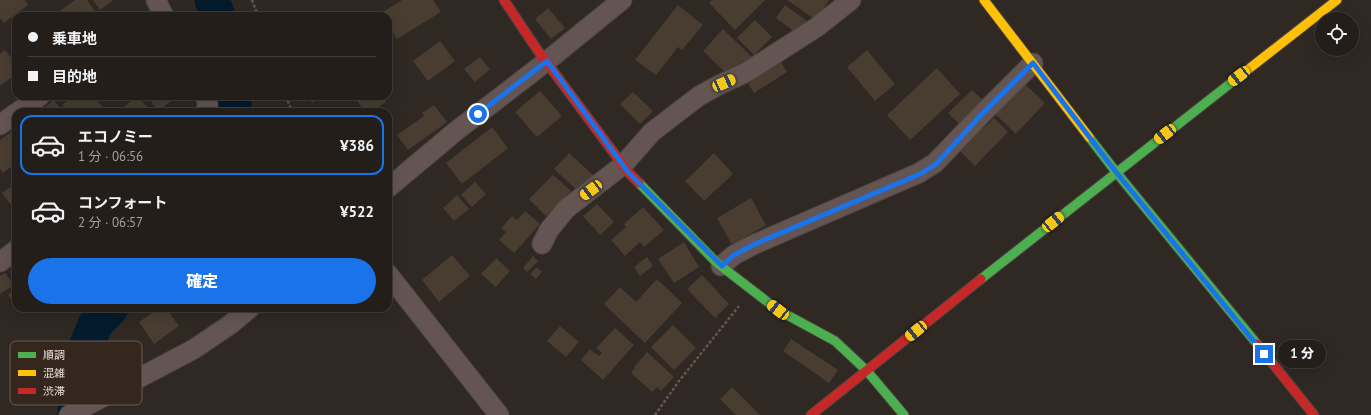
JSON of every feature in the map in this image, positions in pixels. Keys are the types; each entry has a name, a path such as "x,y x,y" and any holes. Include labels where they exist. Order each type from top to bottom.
{"street":[{"path":"504,0 628,172 722,266 778,310 835,341 867,371 904,415"},
{"path":"392,185 456,131 547,61 622,0"},
{"path":"542,244 549,230 566,209 623,165 652,132 677,112 711,90 747,72 817,28 850,0"},
{"path":"984,0 1116,172 1314,415"},
{"path":"811,415 1116,172 1337,0"},
{"path":"722,266 734,255 755,244 920,174 936,164 981,115 1033,63"},
{"path":"24,108 35,100"},
{"path":"0,125 12,117"},
{"path":"0,262 12,253"},
{"path":"392,279 499,415"},
{"path":"142,376 194,349 231,324 245,312"},
{"path":"71,414 88,405"}],"path":[{"path":"252,0 256,12"},
{"path":"655,415 732,314 753,290"}],"building":[{"path":"0,0 25,0 28,5 19,12 12,12 12,17 4,23 0,18"},
{"path":"75,0 87,0 95,12 58,12"},
{"path":"93,0 113,0 100,10"},
{"path":"402,0 433,0 441,12 397,39 392,31 392,12 383,12"},
{"path":"712,0 765,0 735,30 709,3"},
{"path":"787,0 829,0 816,20"},
{"path":"678,5 703,25 682,50 678,47 656,75 635,60"},
{"path":"785,5 807,21 798,34 776,18"},
{"path":"548,8 565,28 551,39 535,19"},
{"path":"755,20 772,37 754,55 737,38"},
{"path":"723,29 753,58 743,68 739,65 729,76 703,51"},
{"path":"440,41 455,61 428,81 413,61"},
{"path":"5,50 12,59 12,77 0,86 0,54"},
{"path":"867,50 895,84 875,101 847,67"},
{"path":"480,57 490,69 475,82 464,69"},
{"path":"781,62 787,72 754,93 748,84"},
{"path":"937,68 960,94 910,140 887,115"},
{"path":"1024,83 1045,103 1016,134 995,114"},
{"path":"972,90 984,101 960,125 948,113"},
{"path":"540,91 562,116 537,137 515,112"},
{"path":"633,92 653,111 640,124 620,104"},
{"path":"54,100 60,108 44,108"},
{"path":"69,100 97,100 102,107 64,108 62,105"},
{"path":"133,100 141,100 148,108 122,108"},
{"path":"150,100 173,100 162,108 156,108"},
{"path":"357,100 385,100 386,102 377,108 362,108"},
{"path":"434,105 447,122 408,150 397,135 424,116 422,113"},
{"path":"994,118 1008,132 975,166 957,148 981,123 985,127"},
{"path":"492,127 508,148 462,184 446,163"},
{"path":"11,132 12,133 12,166 3,173 0,169 0,140"},
{"path":"569,153 594,176 579,192 554,169"},
{"path":"714,153 733,174 704,201 685,181"},
{"path":"553,175 571,191 546,216 529,199"},
{"path":"475,182 486,194 472,207 461,195"},
{"path":"12,186 12,206 2,193"},
{"path":"457,195 469,209 454,221 443,208"},
{"path":"751,198 766,225 732,245 717,218"},
{"path":"597,204 614,222 600,235 583,216"},
{"path":"643,207 664,230 644,247 640,242 625,256 611,240 626,227 624,224"},
{"path":"525,211 540,224 514,253 499,240 506,232 501,228 512,216 517,220"},
{"path":"684,242 699,267 674,283 658,259"},
{"path":"452,255 470,276 439,302 422,280"},
{"path":"533,256 538,261 527,272 523,268"},
{"path":"647,257 653,266 640,276 634,267"},
{"path":"496,258 510,271 496,287 481,274"},
{"path":"537,267 542,272 536,279 530,274"},
{"path":"5,273 12,282 12,286 0,294 0,276"},
{"path":"702,275 729,304 715,318 687,289"},
{"path":"657,279 682,303 645,343 604,304 620,287 636,302"},
{"path":"12,292 12,300 8,295"},
{"path":"153,312 169,312 179,326 154,344 139,322"},
{"path":"673,325 696,348 674,370 651,347"},
{"path":"560,326 579,342 566,357 547,341"},
{"path":"615,328 634,345 603,380 581,360 590,349 599,356 602,353 596,348"},
{"path":"791,339 838,370 829,383 783,351"},
{"path":"647,352 674,377 661,391 657,387 652,392 631,373 635,368 634,367"},
{"path":"732,387 760,415 736,415 720,399"}],"waterway":[{"path":"212,0 216,12"},
{"path":"234,100 234,108"},
{"path":"88,341 95,325 107,312"},
{"path":"75,405 75,415"}],"traffic: fast":[{"path":"981,279 1241,75"},
{"path":"1089,137 1257,344"},
{"path":"639,183 717,263 778,310 835,341 867,371 904,415"}],"traffic: slow":[{"path":"984,0 1089,137"},
{"path":"1241,75 1337,0"}],"traffic: jam":[{"path":"504,0 536,48 628,172 639,183"},
{"path":"811,415 981,279"},
{"path":"1257,344 1314,415"}],"route":[{"path":"478,114 547,61 628,172 717,263 722,266 734,255 755,244 920,174 936,164 981,115 1033,63 1116,172 1264,354"}]}
